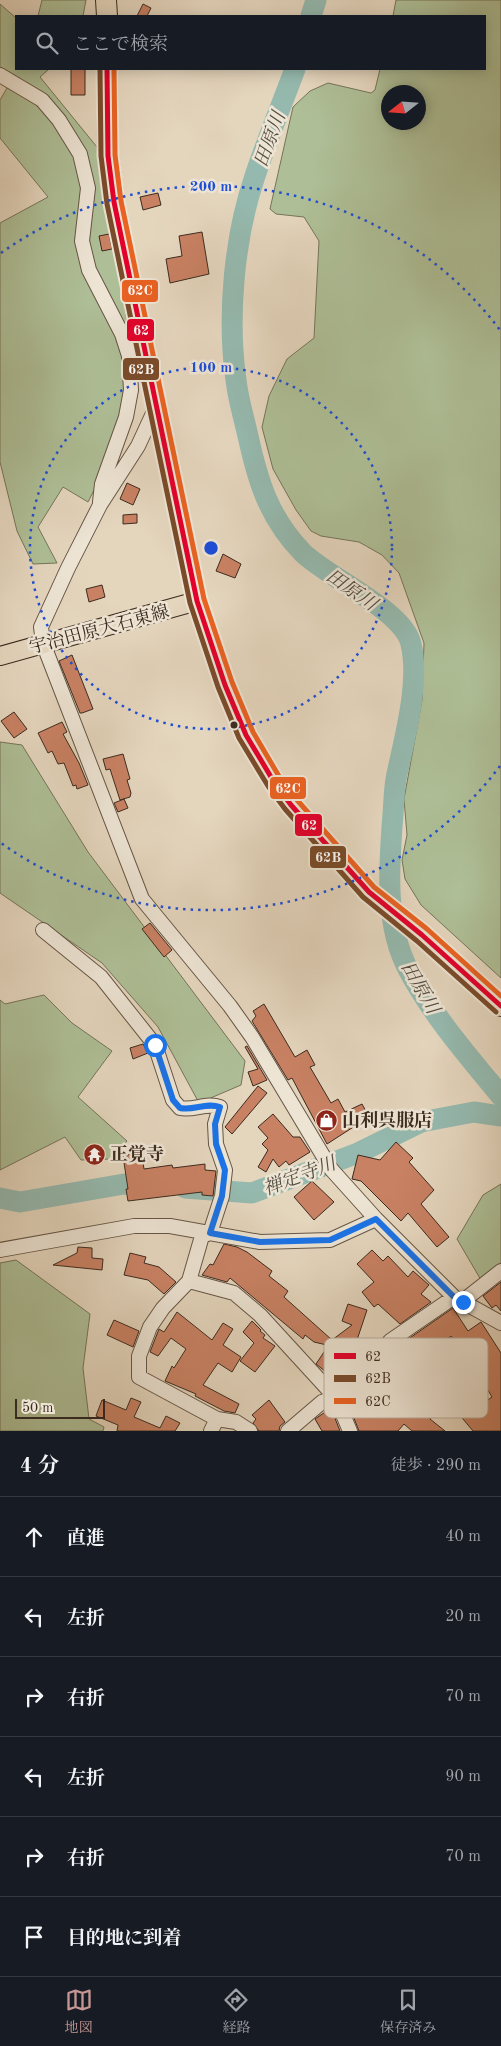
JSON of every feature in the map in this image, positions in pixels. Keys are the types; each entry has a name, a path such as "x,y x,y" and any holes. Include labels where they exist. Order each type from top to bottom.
{"highway":[{"path":"106,0 107,15"},
{"path":"107,70 108,156 114,202 156,407 197,601 225,685 246,735 274,782 303,820 369,892 422,935 501,1006"}],"main road":[{"name":"宇治田原大石東線","path":"0,656 197,601"}],"street":[{"path":"0,75 42,100 59,120 80,154 88,188 82,241 89,270 122,334 129,356 131,390 126,417 102,484 100,505"},
{"path":"156,407 138,446 100,505 41,627 43,643 142,899 252,1037 332,1169 376,1219 458,1299 501,1322"},
{"path":"42,930 101,977 155,1045 173,1100 180,1108 188,1110 212,1104 220,1107 215,1124 216,1144 225,1170 222,1196 210,1233"},
{"path":"0,1250 134,1226 170,1226 260,1242 330,1240 376,1219"},
{"path":"210,1233 202,1236 189,1280 163,1308 150,1328 139,1356 139,1377 214,1425 236,1422 250,1431"},
{"path":"395,1338 501,1272"},
{"path":"189,1280 234,1293 260,1315 324,1385"},
{"path":"288,1431 324,1401"},
{"path":"344,1418 350,1431"}],"green space":[{"path":"42,0 86,0 83,15 38,15"},
{"path":"396,0 501,0 501,978 421,905 405,879 402,860 407,835 404,799 422,700 424,643 399,573 382,555 359,542 321,536 311,531 296,510 273,469 262,427 269,396 287,359 314,338 319,241 304,217 276,214 270,209 293,107 310,91 328,83 371,93 375,90 380,70 486,70 486,15 393,15"},
{"path":"0,4 15,17 15,70 48,70 40,77 101,152 127,322 133,413 88,502 63,487 38,527 57,563 33,564 17,531 0,462 0,223 48,197 0,138 0,100 7,88 0,76"},
{"path":"0,742 22,745 88,852 245,1061 241,1085 199,1103 158,1027 102,963 0,893"},
{"path":"44,995 72,1023 112,1051 78,1097 127,1141 111,1159 81,1160 65,1137 0,1170 0,1000 5,1004"},
{"path":"501,1184 501,1263 481,1280 457,1239 483,1195"},
{"path":"16,1260 90,1314 83,1368 89,1419 104,1427 103,1431 0,1431 0,1263"}],"building":[{"path":"143,4 151,8 148,15 138,15"},
{"path":"71,70 85,70 85,95 71,95"},
{"path":"158,193 161,205 143,210 140,197"},
{"path":"202,232 209,274 170,283 166,259 182,256 179,236"},
{"path":"109,234 112,249 102,251 99,236"},
{"path":"127,483 140,489 133,505 120,499"},
{"path":"137,514 137,523 123,524 123,515"},
{"path":"223,554 241,564 235,578 216,571"},
{"path":"102,585 105,597 89,602 86,589"},
{"path":"72,655 93,709 82,713 80,713 59,661"},
{"path":"14,712 27,729 14,738 1,721"},
{"path":"62,722 67,732 63,734 79,763 88,785 77,789 76,785 73,786 64,763 58,764 52,751 48,753 38,733"},
{"path":"123,754 130,779 127,780 131,793 130,797 120,800 110,769 106,770 103,759"},
{"path":"124,799 128,808 118,812 114,803"},
{"path":"150,923 172,950 164,957 142,929"},
{"path":"264,1004 295,1057 307,1050 315,1065 310,1067 331,1103 338,1099 345,1112 362,1104 369,1117 327,1144 292,1078 288,1080 252,1021 256,1016 253,1011"},
{"path":"143,1044 148,1053 133,1059 130,1048"},
{"path":"247,1046 267,1080 253,1086 248,1072 258,1069 245,1047"},
{"path":"258,1086 267,1093 232,1134 225,1127"},
{"path":"273,1114 293,1137 300,1137 310,1152 289,1165 286,1161 279,1167 273,1159 266,1172 258,1167 268,1150 262,1144 268,1138 258,1127"},
{"path":"396,1142 413,1158 409,1162 434,1190 421,1204 449,1237 437,1247 408,1213 401,1221 361,1181 352,1179 358,1155 380,1160"},
{"path":"137,1153 137,1157 142,1156 144,1169 172,1165 173,1168 205,1164 205,1170 216,1171 213,1196 202,1195 202,1192 128,1201 123,1156"},
{"path":"312,1181 334,1202 314,1220 294,1197"},
{"path":"224,1244 247,1252 272,1271 269,1276 288,1291 284,1297 330,1338 324,1338 324,1344 314,1342 305,1335 303,1339 230,1278 227,1282 202,1275 210,1264 213,1265"},
{"path":"78,1247 92,1248 92,1258 103,1259 102,1270 53,1265 77,1253"},
{"path":"372,1250 383,1261 388,1256 408,1277 413,1271 429,1285 421,1294 431,1302 400,1324 378,1304 374,1307 362,1292 374,1282 357,1264"},
{"path":"130,1253 146,1257 144,1263 159,1267 176,1282 164,1294 148,1280 124,1275"},
{"path":"501,1282 501,1311 496,1305 492,1308 483,1296"},
{"path":"348,1304 367,1310 358,1338 335,1338 352,1325 342,1321"},
{"path":"453,1308 468,1331 481,1322 501,1353 501,1431 473,1431 462,1418 488,1418 488,1400 492,1397 488,1390 488,1338 452,1338 451,1336 449,1338 410,1338"},
{"path":"177,1312 212,1340 223,1323 233,1329 223,1345 241,1357 232,1372 218,1363 203,1385 239,1404 235,1413 224,1411 195,1396 196,1394 165,1381 172,1366 174,1368 186,1349 171,1338 158,1356 150,1352 159,1329 164,1332"},
{"path":"114,1320 139,1331 133,1347 107,1335"},
{"path":"252,1321 265,1335 263,1338 275,1346 255,1372 240,1361 254,1343 243,1332"},
{"path":"324,1352 324,1370 316,1364"},
{"path":"131,1398 141,1402 134,1417 160,1428 166,1416 180,1423 175,1431 117,1431 118,1425 96,1416 102,1400 126,1410"},
{"path":"269,1400 285,1422 280,1426 279,1431 259,1431 253,1423 256,1419 252,1415"},
{"path":"324,1413 324,1418 335,1418 340,1431 322,1431 315,1419"},
{"path":"354,1418 430,1418 445,1431 412,1431 404,1424 398,1431 359,1431"}],"waterway":[{"name":"田原川","path":"311,15 316,0"},
{"name":"田原川","path":"295,70 255,176 237,251 232,330 238,394 256,469 266,499 281,526 291,540 315,563 381,607 395,619 411,644 414,675 413,692 395,784 390,854 390,894 395,934 409,971 429,1004 452,1036 501,1096"},
{"name":"禅定寺川","path":"185,1188 252,1193 358,1153 421,1122 474,1112 501,1116"},
{"name":"禅定寺川","path":"0,1198 20,1202 124,1184 155,1186"}],"transit line":[{"name":"62B","path":"100,70 101,156 107,204 190,603 218,687 239,738 268,786 285,809 363,897 417,941 496,1012"},
{"name":"62","path":"107,70 108,156 114,202 197,601 225,685 246,735 274,782 291,805 369,892 422,935 501,1006"},
{"name":"62C","path":"114,70 115,155 121,201 204,599 232,682 253,732 280,778 297,800 374,887 427,929 501,996"}],"place":[{"name":"山利呉服店","path":"326,1120"},
{"name":"正覚寺","path":"94,1154"}],"route":[{"path":"155,1045 173,1100 180,1108 188,1110 212,1104 220,1107 215,1124 216,1144 225,1170 222,1196 210,1233 260,1242 330,1240 376,1219 454,1297 463,1302"}]}
